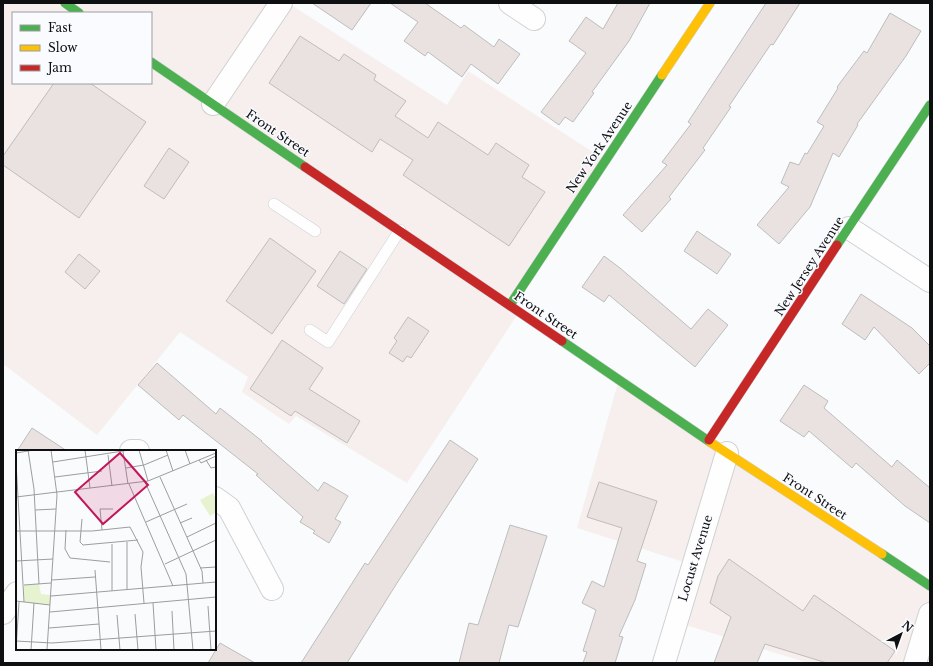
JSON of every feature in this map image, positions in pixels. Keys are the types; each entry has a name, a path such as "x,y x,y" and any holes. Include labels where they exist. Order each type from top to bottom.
{"main road":[{"path":"65,3 78,12"},
{"name":"New York Avenue","path":"510,305 710,3"},
{"name":"Front Street","path":"152,63 727,453 930,586"},
{"name":"New Jersey Avenue","path":"709,440 930,105"}],"street":[{"path":"213,104 281,3"},
{"path":"510,3 534,19"},
{"path":"849,228 930,282"},
{"name":"Locust Avenue","path":"664,663 727,453"},
{"path":"216,499 229,508 272,589"},
{"path":"3,613 16,594"},
{"path":"915,663 930,614"}],"lane":[{"path":"274,204 315,232"},
{"path":"310,330 328,342 400,230"}],"shaded area":[{"path":"3,3 288,3 447,105 468,71 605,160 510,305 930,586 930,663 808,663 676,622 693,565 577,528 619,379 519,312 407,483 296,416 289,424 242,392 248,377 180,332 97,435 3,364"}],"building":[{"path":"312,3 371,3 352,30"},
{"path":"390,3 425,3 461,28 464,25 494,47 499,39 520,54 498,84 471,64 462,77 428,52 425,56 404,41 418,22"},
{"path":"618,3 650,3 629,41 592,92 594,93 573,122 565,117 559,125 541,112 586,53 569,41 586,17 603,29"},
{"path":"766,3 800,3 773,45 771,44 729,106 731,107 703,148 705,150 669,197 671,199 642,232 623,215 667,165 662,162 691,124 688,122"},
{"path":"890,13 921,31 906,56 857,124 858,125 839,157 833,153 810,207 779,244 757,225 789,187 781,183 790,162 799,165 805,153 807,154 824,126 817,122 838,88 837,87 864,51 867,53"},
{"path":"300,36 339,61 344,54 376,75 374,80 406,101 395,116 428,138 438,122 488,155 496,143 529,165 522,177 545,192 509,246 403,175 413,160 380,139 372,152 269,83"},
{"path":"53,84 91,84 146,122 79,218 3,165 3,156"},
{"path":"169,148 189,162 164,199 144,186"},
{"path":"697,231 731,254 717,274 684,251"},
{"path":"270,238 316,271 272,334 226,301"},
{"path":"340,251 367,269 344,304 317,286"},
{"path":"79,254 100,271 85,289 65,272"},
{"path":"604,256 691,329 708,309 728,325 695,367 609,295 604,302 582,287"},
{"path":"861,294 912,328 930,346 930,363 919,374 874,327 865,340 842,324"},
{"path":"408,317 429,331 411,358 407,356 403,362 389,353 397,341 394,338"},
{"path":"282,340 323,368 309,389 360,421 347,443 295,411 291,416 250,389"},
{"path":"157,363 216,414 220,408 262,441 318,491 324,482 348,496 335,519 341,522 329,543 313,533 315,531 300,522 303,517 256,475 258,474 183,415 179,420 138,385"},
{"path":"804,385 828,401 824,408 892,467 897,460 930,488 930,523 905,506 856,463 852,468 809,431 804,437 780,421"},
{"path":"32,428 65,450 18,450"},
{"path":"450,440 478,459 347,663 301,663 365,563 368,565"},
{"path":"599,482 657,501 637,561 646,564 635,600 619,636 623,637 615,663 583,663 587,652 583,651 596,610 582,603 592,581 604,587 622,528 587,517"},
{"path":"510,525 547,536 518,627 509,625 499,663 459,663 469,623 478,625"},
{"path":"729,559 803,611 814,595 895,651 887,663 827,663 765,644 757,663 714,663 731,617 710,603 718,576"},
{"path":"220,643 255,663 208,663"}],"traffic: fast":[{"path":"65,3 78,12"},
{"path":"152,63 305,167"},
{"path":"510,305 662,75"},
{"path":"837,245 930,105"},
{"path":"562,341 710,442"},
{"path":"882,554 930,586"}],"traffic: slow":[{"path":"662,75 710,3"},
{"path":"710,442 882,554"}],"traffic: jam":[{"path":"305,167 562,341"},
{"path":"709,440 837,245"}]}
